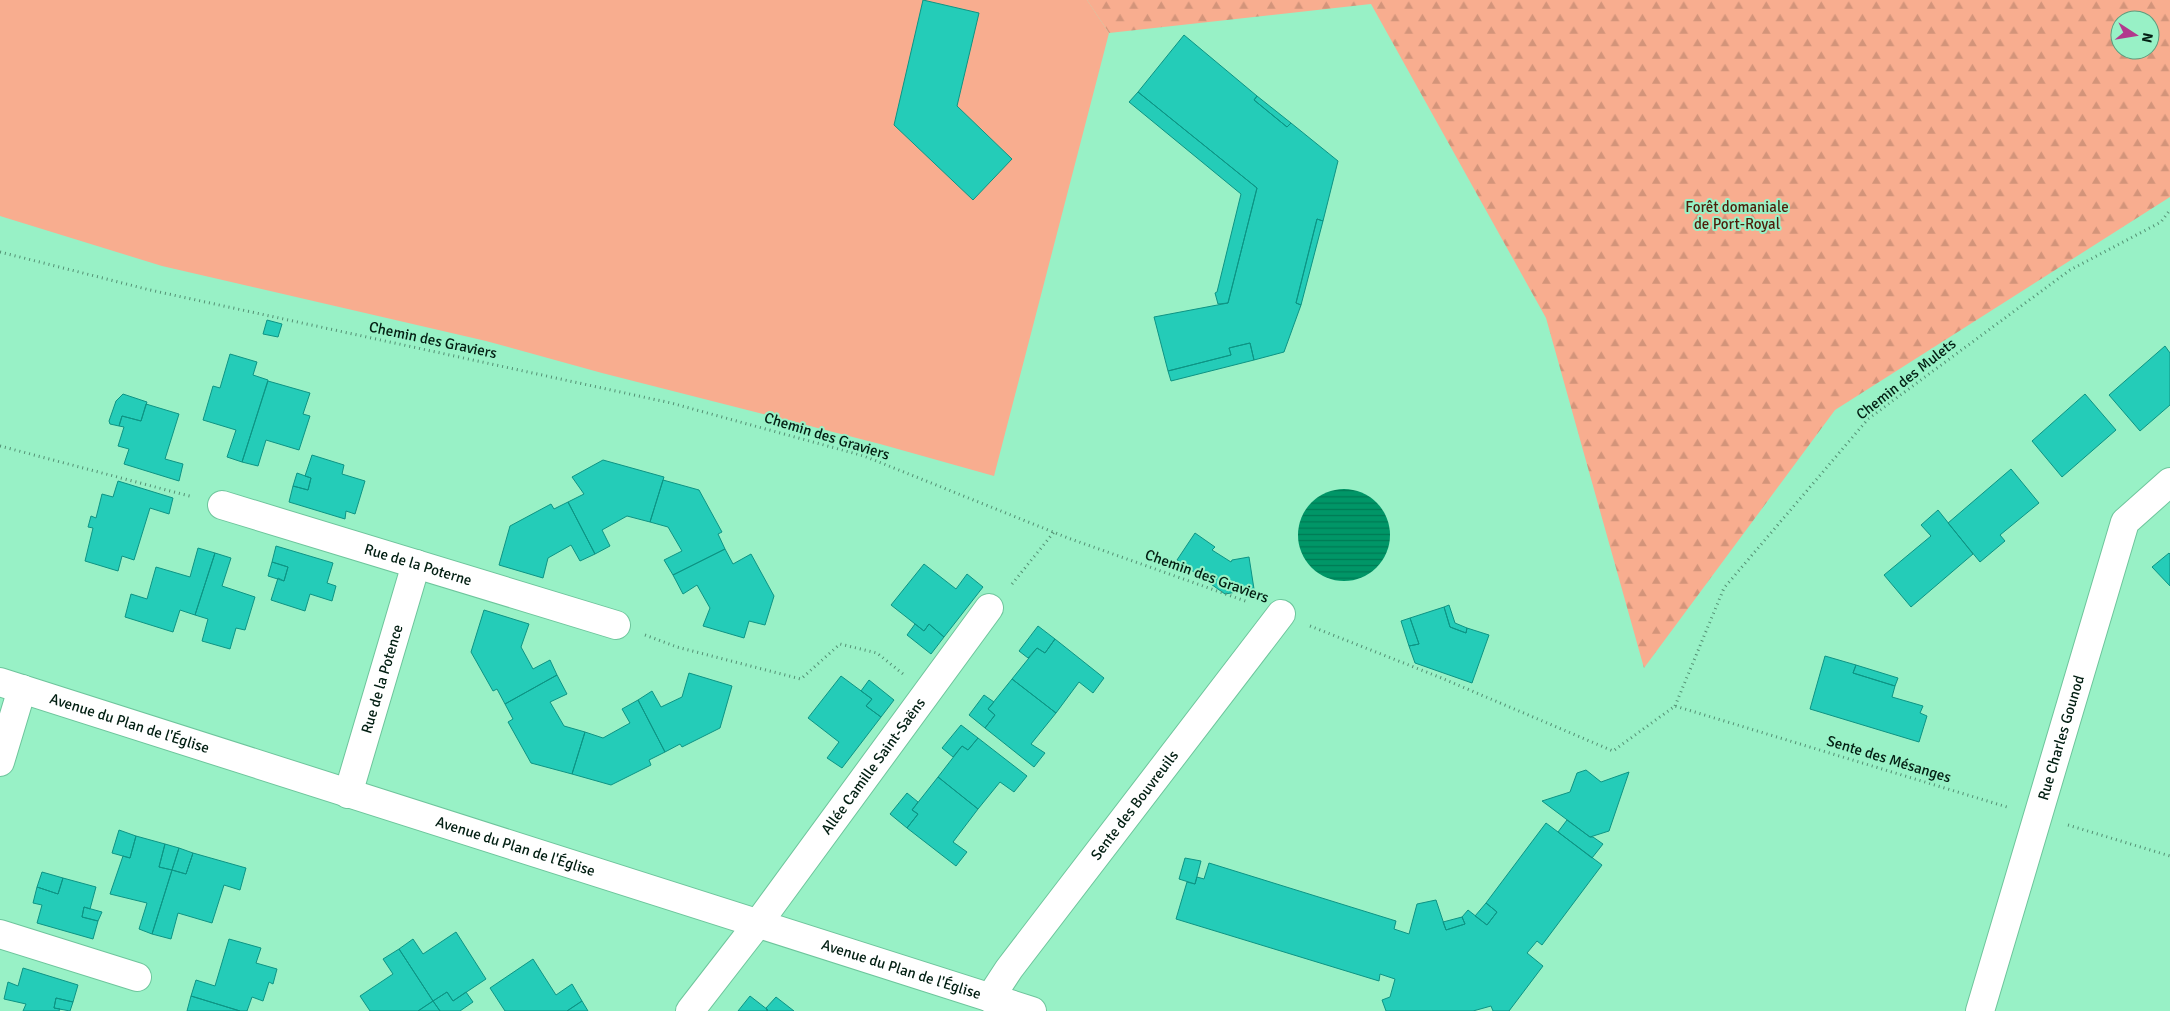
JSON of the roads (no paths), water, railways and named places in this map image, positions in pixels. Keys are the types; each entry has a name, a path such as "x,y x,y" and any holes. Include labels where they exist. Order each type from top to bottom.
{"street":[{"name":"Rue Charles Gounod","path":"1980,1011 2126,522 2170,482"},
{"name":"Rue de la Poterne","path":"222,505 616,625"},
{"name":"Rue de la Potence","path":"348,794 416,564"},
{"name":"Allée Camille Saint-Saëns","path":"690,1011 759,922 989,608"},
{"name":"Sente des Bouvreuils","path":"990,998 1015,961 1281,614"},
{"name":"Avenue du Plan de l'Église","path":"11,686 348,794 759,922 1032,1011"},
{"path":"0,762 11,686"},
{"path":"0,934 137,977"}],"park label":[{"name":"Forêt domaniale de Port-Royal","path":"1737,216"}]}
